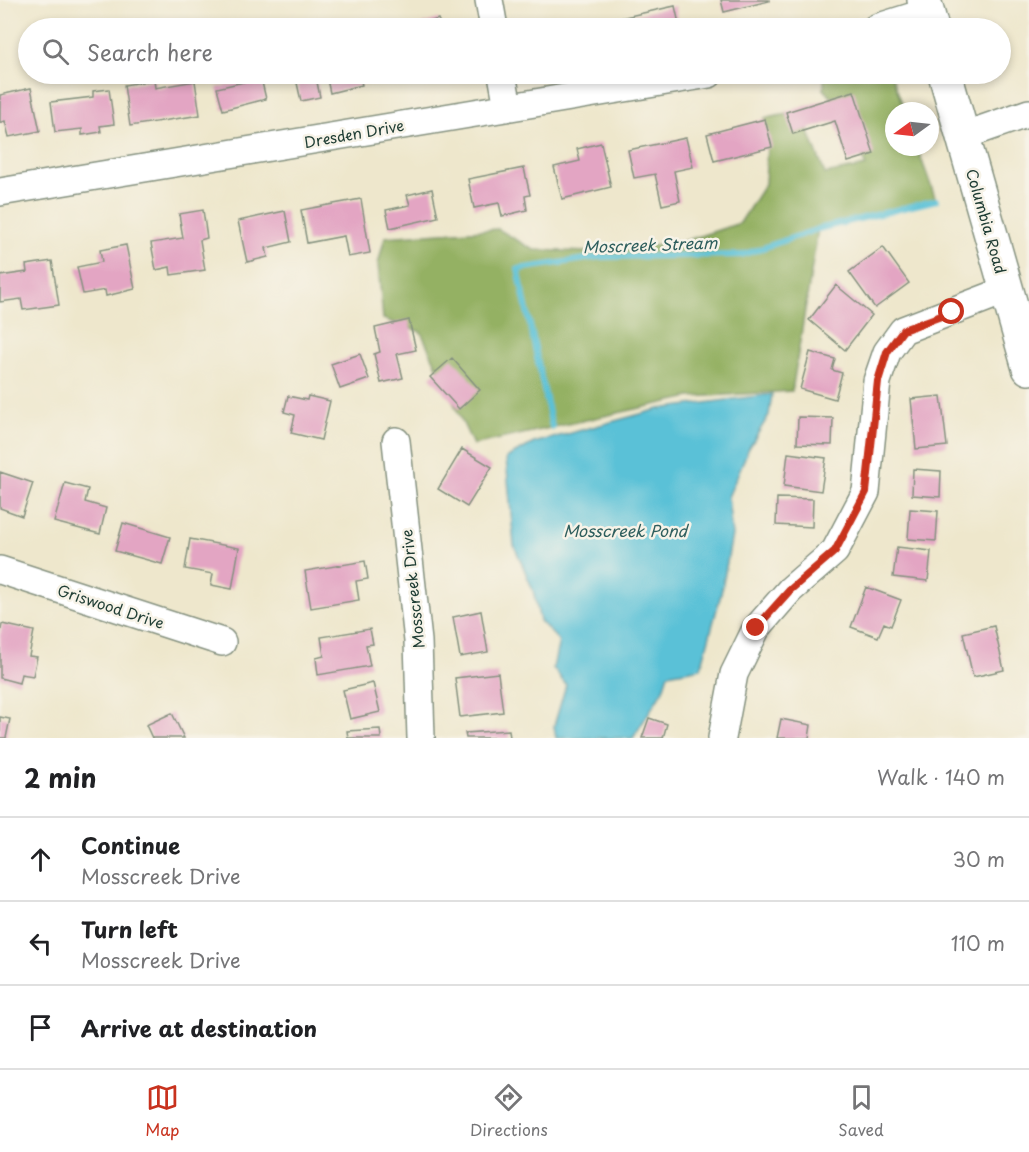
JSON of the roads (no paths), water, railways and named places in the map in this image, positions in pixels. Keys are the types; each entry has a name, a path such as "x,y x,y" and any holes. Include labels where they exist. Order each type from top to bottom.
{"main road":[{"name":"Columbia Road","path":"948,84 1029,368"}],"street":[{"path":"489,0 492,18"},
{"path":"913,18 928,14"},
{"path":"504,84 508,107"},
{"name":"Dresden Drive","path":"0,192 648,84"},
{"path":"963,136 1029,113"},
{"path":"722,738 734,674 756,628 790,590 835,551 866,492 878,381 887,352 903,330 1007,290"},
{"name":"Mosscreek Drive","path":"396,441 418,641 421,738"},
{"name":"Griswood Drive","path":"0,570 222,642"}],"water":[{"name":"Mosscreek Pond","path":"772,394 769,415 749,448 728,497 732,535 721,594 701,668 668,674 663,690 633,738 556,738 554,726 566,685 553,668 559,641 540,621 533,590 514,545 506,458 534,443 659,409"}],"waterway":[{"name":"Moscreek Stream","path":"552,427 518,269 600,257 742,255 818,229 936,200"}]}
